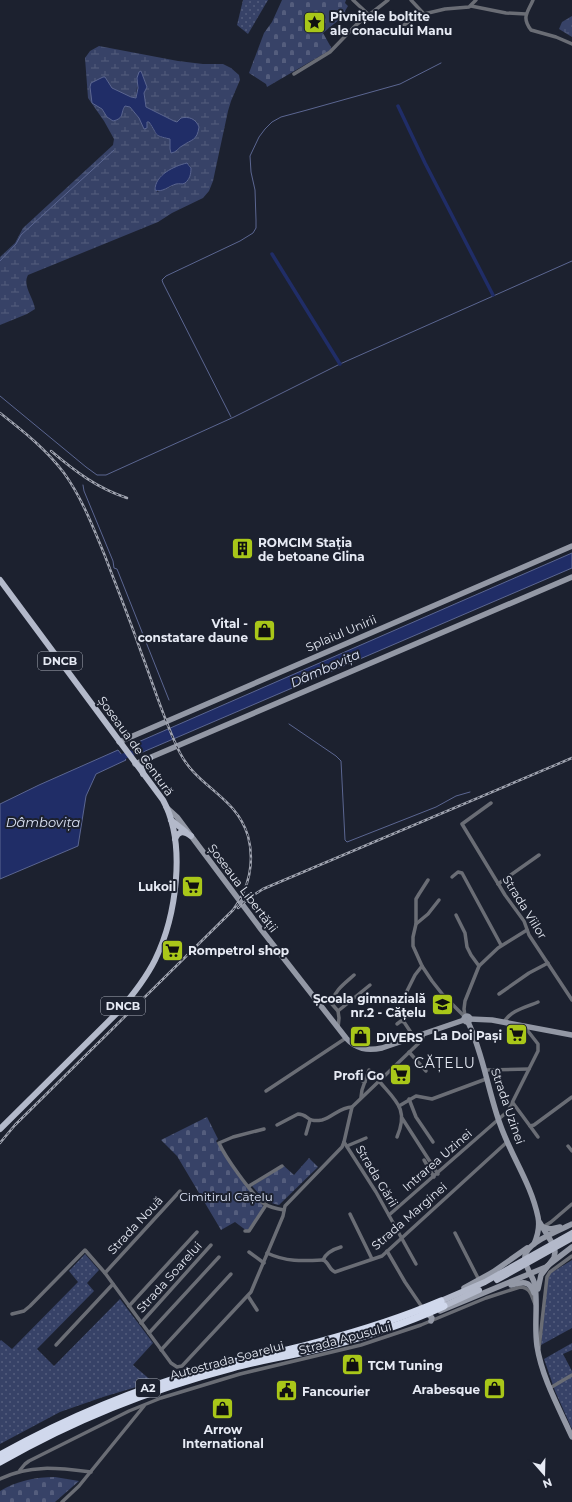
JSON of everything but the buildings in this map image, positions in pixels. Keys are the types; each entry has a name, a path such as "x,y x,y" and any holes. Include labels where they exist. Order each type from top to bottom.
{"highway":[{"name":"Autostrada Soarelui","path":"0,1454 94,1409 154,1386 224,1364 336,1338 443,1304"},
{"name":"Autostrada Soarelui","path":"0,1462 71,1425 125,1402 183,1382 234,1368 337,1344 419,1317 443,1304"},
{"path":"0,1465 71,1425"}],"main road":[{"name":"Splaiul Unirii","path":"119,742 572,546"},
{"path":"135,764 572,577"},
{"name":"Șoseaua de Centură","path":"0,580 130,758 161,797 171,820 175,839 176,869 171,911 160,949 144,979 118,1012 0,1129"},
{"path":"144,776 142,766 144,762 150,758"},
{"name":"Șoseaua Libertății","path":"166,807 177,817 188,834 260,928 338,1028 354,1046 369,1050 382,1048 466,1019 482,1018 572,1035"},
{"path":"171,820 188,834"},
{"path":"175,839 178,833 182,832 188,834"},
{"name":"Strada Uzinei","path":"466,1019 484,1070 498,1119 507,1142 530,1188 538,1219 553,1243 555,1251"},
{"name":"Strada Uzinei","path":"533,1245 538,1233 538,1219"},
{"path":"542,1227 554,1229 572,1224"},
{"path":"405,1315 479,1280 533,1245 572,1224"},
{"path":"493,1280 572,1233"},
{"path":"443,1304 551,1251 572,1238"},
{"path":"536,1305 539,1282 546,1267 554,1258 555,1251 548,1244 544,1243 533,1245 525,1254 526,1264 535,1286 538,1352 550,1388 572,1437"},
{"path":"419,1317 454,1306 487,1291 532,1276 572,1247"},
{"path":"526,1264 534,1268 546,1267"},
{"path":"527,1286 532,1276"},
{"path":"487,1291 525,1282 527,1286 533,1290 536,1305"},
{"path":"429,1315 432,1318 431,1321"}],"street":[{"path":"353,0 368,14"},
{"path":"294,74 333,50 352,28 368,14 388,0"},
{"path":"412,0 424,14"},
{"path":"398,29 412,19 424,14 445,9 466,8 471,6 476,0"},
{"path":"533,0 526,14 526,21 531,30 556,37 572,44"},
{"path":"471,6 506,13 526,14"},
{"name":"Strada Viilor","path":"491,803 462,824 498,884 524,922 527,930 572,1000"},
{"path":"498,884 539,855"},
{"path":"452,877 458,872 462,873 501,945"},
{"path":"428,880 416,900 416,924 413,937 413,946 422,966 439,991 466,1019"},
{"path":"416,924 431,911 439,900"},
{"path":"456,915 465,933 467,947 479,966"},
{"path":"466,1019 464,1009 465,1001 479,966 501,945 527,930"},
{"path":"499,994 529,973 548,963"},
{"path":"403,1000 415,975 422,966"},
{"path":"338,1028 338,1011 332,1002 335,992 354,975"},
{"path":"338,1011 370,985"},
{"path":"504,1022 507,1017 514,1012 538,1002"},
{"path":"397,1024 400,1021 404,1022 414,1037"},
{"path":"498,1119 506,1113 513,1102 539,1047 524,1026"},
{"path":"257,1310 248,1296 254,1288 289,1200 340,1149 344,1142 352,1107 423,1039 424,1034"},
{"path":"266,1091 346,1038"},
{"path":"409,1052 426,1071"},
{"path":"484,1070 529,1069"},
{"path":"361,1098 369,1070"},
{"path":"347,1074 365,1082"},
{"path":"399,1106 416,1096 430,1099 435,1098 486,1079"},
{"path":"379,1081 399,1106 402,1125 398,1137"},
{"path":"530,1126 572,1096"},
{"path":"409,1099 416,1117 432,1142"},
{"path":"513,1102 538,1137"},
{"path":"277,1125 298,1114 304,1115 310,1120 325,1119 344,1108 352,1107"},
{"path":"402,1118 436,1175"},
{"name":"Intrarea Uzinei","path":"389,1215 498,1119"},
{"path":"306,1134 310,1120"},
{"path":"264,1129 219,1142 237,1171 266,1205 284,1210"},
{"name":"Strada Gării","path":"347,1146 366,1138"},
{"name":"Strada Gării","path":"344,1142 389,1215 416,1264"},
{"name":"Strada Marginei","path":"324,1260 327,1262 332,1271 335,1272 380,1257 507,1142"},
{"path":"568,1146 572,1151"},
{"path":"424,1160 436,1175"},
{"path":"249,1186 282,1166"},
{"name":"Strada Nouă","path":"105,1273 180,1191"},
{"path":"542,1227 551,1222 572,1204"},
{"path":"245,1231 249,1231 266,1205"},
{"path":"350,1214 372,1259"},
{"path":"129,1306 197,1232"},
{"path":"455,1233 479,1280"},
{"name":"Strada Soarelui","path":"141,1323 211,1245"},
{"path":"268,1253 289,1260 324,1260 324,1257 331,1251 341,1247"},
{"name":"Strada Soarelui","path":"12,1314 20,1312 30,1306 85,1250 105,1273 161,1350 177,1367 184,1364 248,1296"},
{"path":"387,1251 422,1307"},
{"path":"249,1252 264,1263"},
{"path":"538,1352 547,1277 550,1272 572,1256"},
{"path":"149,1333 220,1257"},
{"path":"161,1350 231,1274"},
{"path":"56,1345 113,1284"},
{"name":"Strada Apusului","path":"20,1470 29,1461 146,1404 234,1376 361,1345 431,1321 486,1298 527,1286"},
{"path":"550,1388 572,1375"},
{"path":"62,1502 91,1472 146,1404"},
{"path":"0,1479 20,1470 55,1468 91,1472"}],"green space":[{"path":"243,0 268,0 248,34 237,25"},
{"path":"282,0 346,0 345,3 348,6 345,11 346,14 323,33 332,49 267,87 266,84 249,73 264,33 272,22"},
{"path":"572,16 572,37 559,29 562,22"},
{"path":"99,46 178,61 203,64 223,64 231,68 239,75 240,80 228,111 213,181 209,191 203,198 172,213 158,222 28,275 26,283 27,288 35,309 27,314 0,325 0,257 15,243 23,228 113,145 114,139 88,98 85,58 90,51","holes":["141,71 147,87 144,93 146,107 174,121 177,122 180,119 199,127 195,137 192,140 170,149 170,139 156,135 149,122 143,126 139,118 130,107 125,106 123,111 107,117 102,109 105,77 112,88 136,98","184,164 189,164 191,168 189,179 185,183 174,184 171,187 157,192 157,181 162,175"]},
{"name":"Cimitirul Cățelu","path":"207,1117 218,1139 216,1141 236,1173 264,1207 247,1231 235,1222 221,1230 177,1156 161,1140"},
{"path":"309,1158 318,1167 279,1205 267,1200 252,1186 284,1166 294,1175"},
{"path":"85,1254 99,1270 87,1283 94,1291 37,1349 54,1366 120,1299 153,1343 133,1365 153,1382 60,1412 0,1444 0,1341 1,1340 12,1349 78,1282 69,1271"},
{"path":"572,1260 572,1328 541,1345 548,1278 551,1273"},
{"path":"572,1343 572,1350 563,1354 572,1371 572,1429 555,1391 544,1359"},
{"path":"55,1477 79,1481 55,1502 0,1502 0,1491 6,1488 26,1480"}],"water":[{"path":"141,71 147,87 144,93 146,107 177,122 181,118 187,117 196,122 199,127 197,135 194,139 176,151 171,153 170,139 158,136 149,122 147,122 147,128 144,129 139,118 130,107 125,106 121,117 113,121 107,117 102,109 92,103 91,83 103,77 105,77 112,88 136,98 138,88 137,78 139,72"},
{"path":"187,163 191,168 191,172 185,183 176,184 160,191 155,190 158,180 166,172"},
{"path":"572,553 572,568 136,755 129,746"},
{"name":"Dâmbovița","path":"118,750 126,760 96,774 86,796 78,846 0,879 0,804"}],"waterway":[{"path":"231,417 162,280 166,276 240,241 253,233 256,228 255,190 251,172 250,156 259,137 272,122 281,117 400,84 441,63"},
{"path":"398,106 425,163 493,295"},
{"path":"0,261 16,244 21,235 114,150"},
{"path":"272,254 340,364"},
{"path":"0,396 86,467 97,475 106,475 234,417 340,364 572,261"},
{"path":"83,485 84,491 113,561 114,568 117,569 169,700"},
{"path":"289,724 341,761 345,840 347,842 436,807 456,796 470,792"},
{"name":"Dâmbovița","path":"117,759 142,749"}],"railway":[{"path":"0,413 50,456 64,473 76,492 87,513 105,556 174,741 188,765 235,811 248,836 251,856 251,865 247,884 239,902 233,910 15,1125 0,1143"},
{"path":"51,451 87,479 127,498"},
{"path":"238,908 249,898 263,889 572,758"}],"place":[{"name":"Pivnițele boltite ale conacului Manu","path":"314,23"},
{"name":"ROMCIM Stația de betoane Glina","path":"242,549"},
{"name":"Vital - constatare daune","path":"264,630"},
{"name":"Lukoil","path":"192,886"},
{"name":"Rompetrol shop","path":"173,950"},
{"name":"Școala gimnazială nr.2 - Cățelu","path":"442,1005"},
{"name":"La Doi Pași","path":"517,1035"},
{"name":"DIVERS","path":"360,1037"},
{"name":"Profi Go","path":"400,1075"},
{"name":"TCM Tuning","path":"352,1365"},
{"name":"Arabesque","path":"495,1389"},
{"name":"Fancourier","path":"287,1391"},
{"name":"Arrow International","path":"223,1408"}],"district":[{"name":"CĂȚELU","path":"445,1063"}]}
